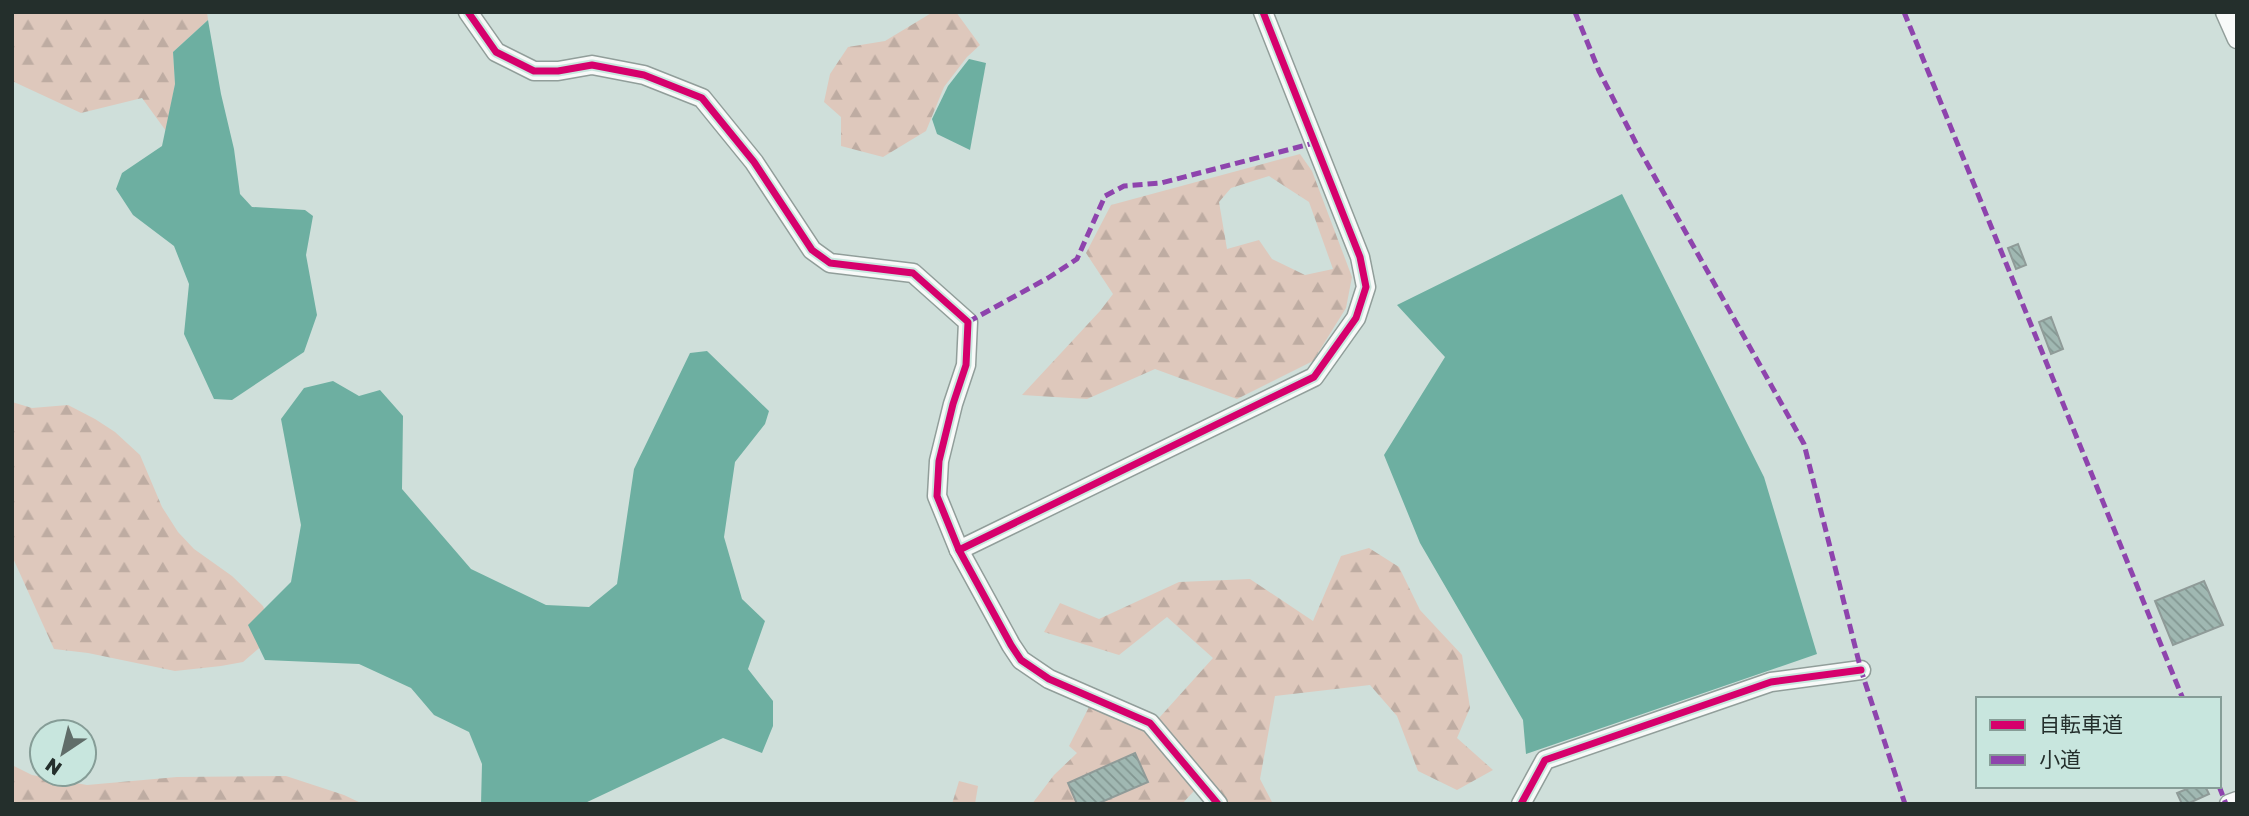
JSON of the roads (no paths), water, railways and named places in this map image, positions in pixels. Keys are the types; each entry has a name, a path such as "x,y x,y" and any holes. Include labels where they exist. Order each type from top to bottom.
{"street":[{"path":"468,12 496,52 534,71 558,71 592,65 645,75 702,98 754,162 812,250 830,263 913,274 968,322 966,365 939,461 937,496 959,550 1010,645 1021,660 1049,679 1150,723 1218,804"},
{"path":"959,550 1314,377 1356,318 1366,287 1360,257 1264,12"},
{"path":"2224,12 2237,40"},
{"path":"1521,804 1545,760 1771,682 1861,670"},
{"path":"2229,804 2237,801"}]}
